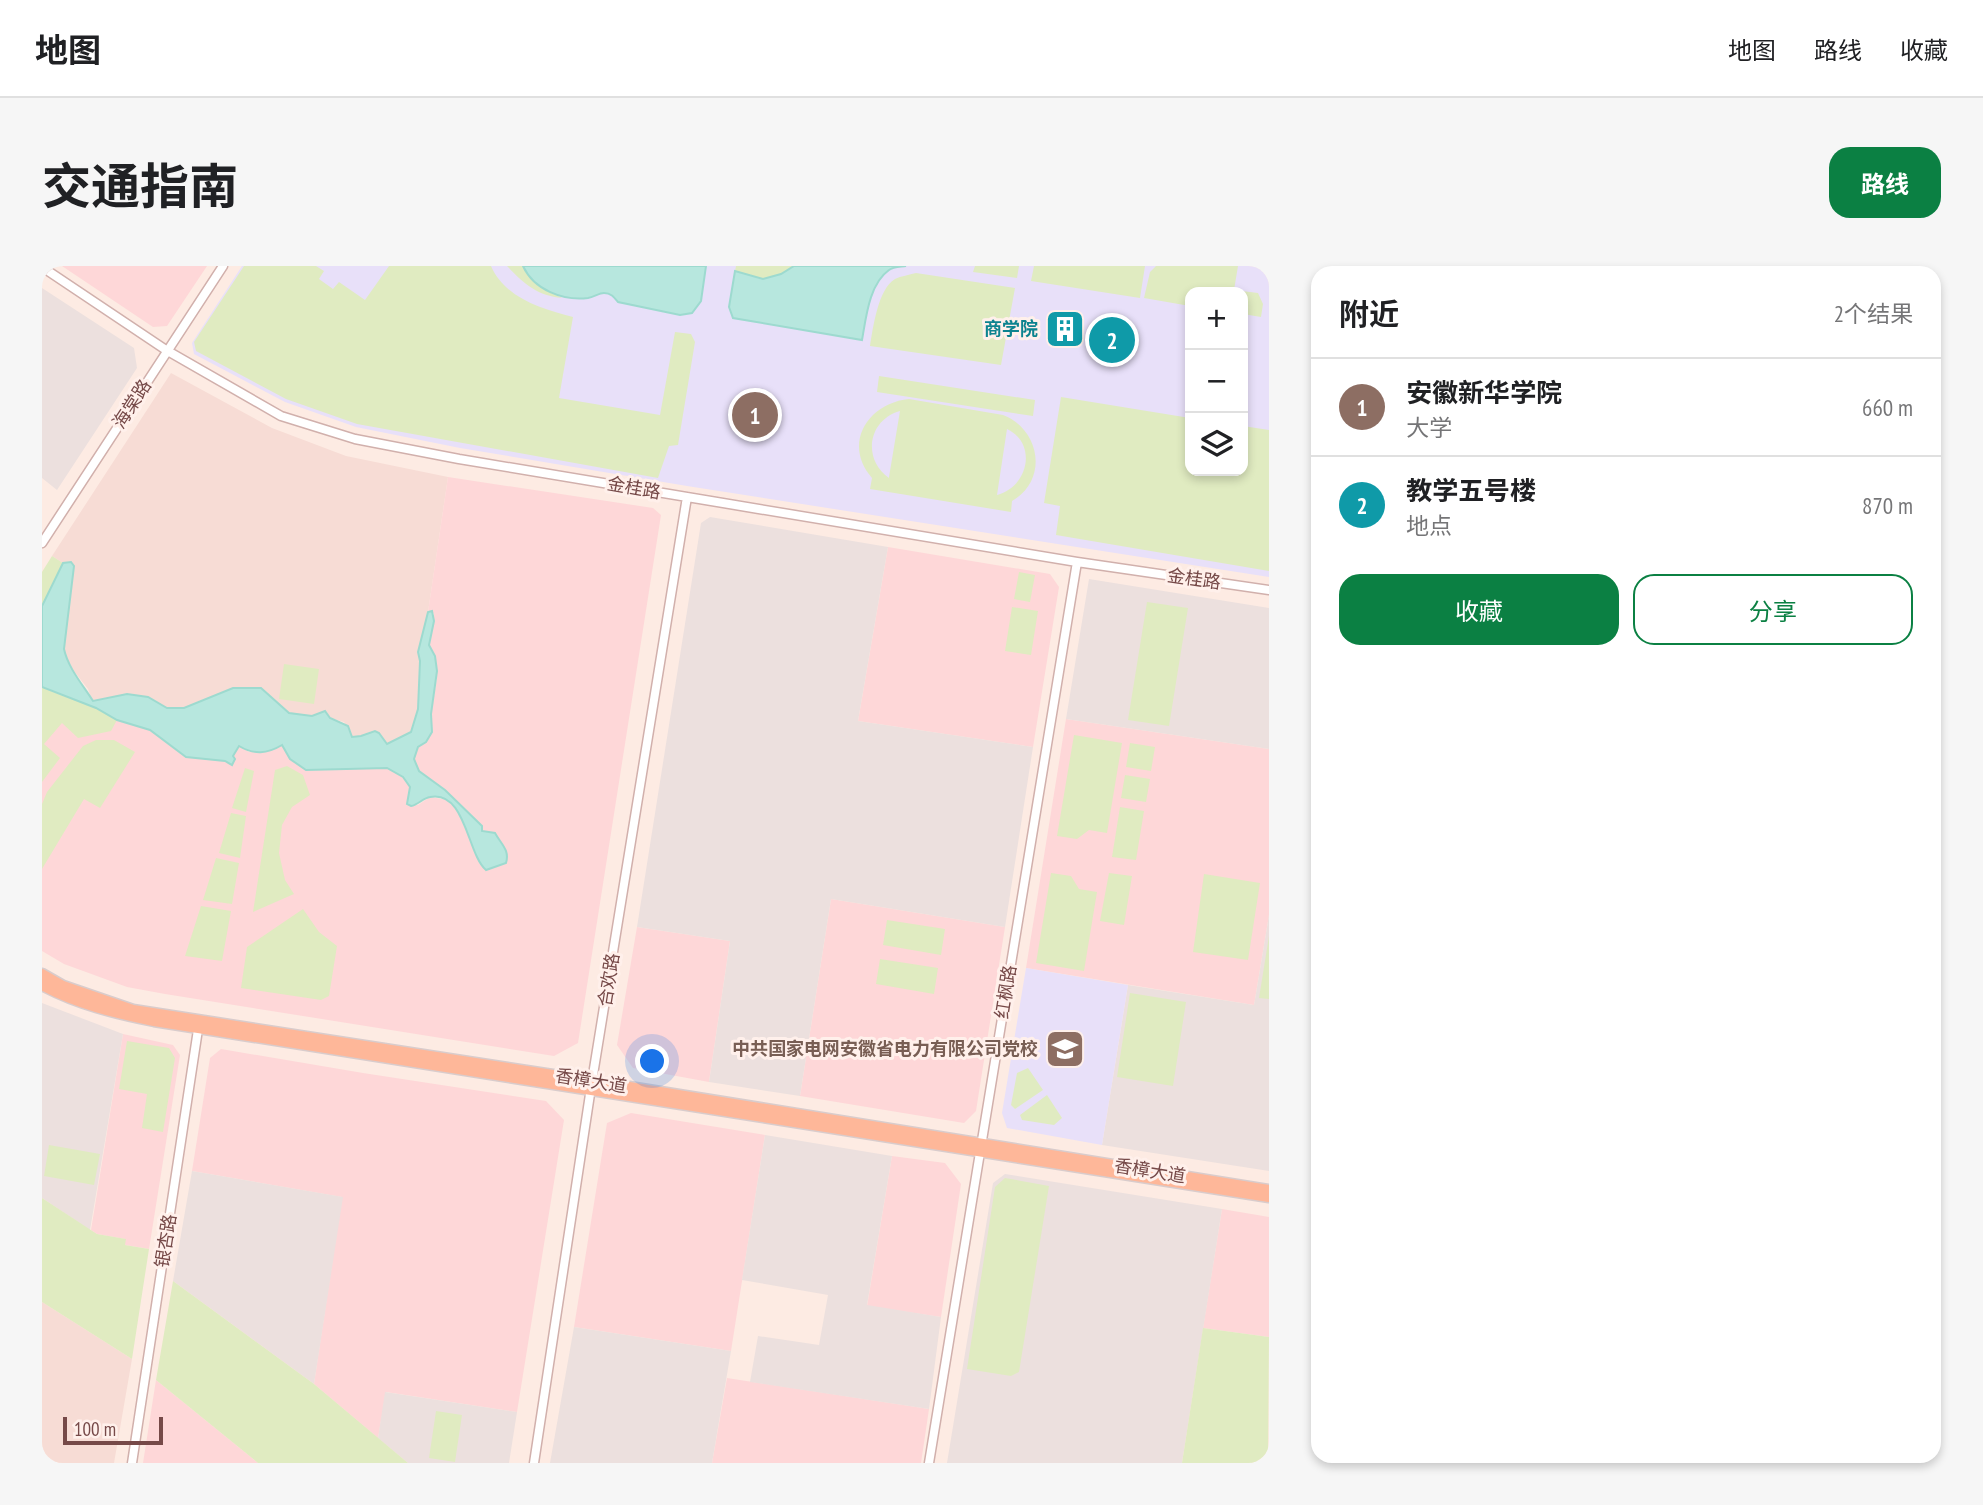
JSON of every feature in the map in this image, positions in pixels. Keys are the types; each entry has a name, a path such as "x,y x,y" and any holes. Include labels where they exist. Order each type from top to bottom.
{"main road":[{"name":"香樟大道","path":"42,974 63,986 133,1010 199,1024"},
{"name":"香樟大道","path":"42,985 61,995 126,1015 591,1085 1269,1197"},
{"name":"香樟大道","path":"980,1148 1269,1190"}],"street":[{"name":"海棠路","path":"42,543 223,266"},
{"name":"金桂路","path":"42,267 166,350 281,416 355,439 459,459 1077,562 1269,590"},
{"name":"合欢路","path":"534,1463 591,1085 687,497"},
{"name":"红枫路","path":"929,1463 1077,562"},
{"name":"银杏路","path":"132,1463 199,1024"}],"shaded area":[{"path":"62,266 207,266 167,326 153,327"},
{"path":"242,266 1269,266 1269,577 687,486 460,448 356,427 285,402 194,354 192,343"},
{"path":"42,288 134,348 137,368 57,490 42,478"},
{"path":"171,373 272,428 346,456 448,477 428,612 418,652 418,709 411,732 387,744 375,731 352,737 344,722 330,718 325,711 312,716 289,713 261,688 233,688 184,708 167,708 148,697 93,701 88,689 66,661 64,649 74,566 71,562 63,563 52,556"},
{"path":"448,477 653,508 661,515 578,1043 554,1056 165,994 127,987 64,964 42,951 42,687 150,730 186,757 226,761 232,765 232,757 239,746 249,752 282,745 290,759 306,770 387,768 403,777 410,787 407,804 418,805 430,797 449,800 460,814 473,848 506,849 495,833 482,831 445,790 419,771 413,759 418,747 430,737 432,724 437,678 435,656 429,645 434,614 432,611 428,612"},
{"path":"710,517 888,547 858,721 1033,747 1005,927 831,899 800,1096 709,1082 730,941 637,927 701,523"},
{"path":"888,547 1050,574 1059,587 1033,747 858,721"},
{"path":"1089,579 1269,608 1269,749 1066,719"},
{"path":"1066,719 1269,749 1269,915 1254,1005 1026,968"},
{"path":"831,899 1005,927 976,1111 964,1123 800,1096"},
{"path":"1269,915 1269,1171 1102,1145 1128,985 1254,1005"},
{"path":"637,927 730,941 709,1082 633,1068 617,1045"},
{"name":"中共国家电网安徽省电力有限公司党校","path":"1026,968 1128,985 1102,1145 1007,1128 1002,1113"},
{"path":"42,1003 123,1034 90,1230 42,1198"},
{"path":"123,1034 173,1045 180,1055 149,1249 125,1245 125,1239 97,1234 91,1230"},
{"path":"221,1049 546,1101 564,1120 517,1412 386,1392 378,1438 314,1384 342,1197 192,1171 210,1058"},
{"path":"631,1113 765,1135 731,1351 574,1327 607,1123"},
{"path":"765,1135 892,1156 867,1305 941,1317 929,1409 750,1382 758,1336 819,1345 828,1295 742,1280"},
{"path":"892,1156 945,1163 961,1184 941,1317 867,1306"},
{"path":"192,1171 343,1197 314,1384 173,1281"},
{"path":"1005,1174 1222,1209 1182,1463 947,1463 993,1183"},
{"path":"1222,1209 1269,1217 1269,1337 1203,1328"},
{"path":"42,1302 132,1359 114,1463 42,1463"},
{"path":"574,1327 731,1351 712,1463 550,1463"},
{"path":"727,1378 929,1409 921,1463 712,1463"},
{"path":"156,1380 258,1463 143,1463"},
{"path":"385,1392 517,1412 509,1463 408,1463 378,1438"}],"green space":[{"path":"244,266 316,266 324,271 319,279 333,289 339,282 365,300 389,266 491,266 497,277 515,294 537,306 573,317 559,398 660,415 675,332 691,334 695,342 678,445 669,446 658,478 357,424 286,399 196,351 194,342"},
{"path":"507,266 523,266 535,281 562,298 546,295 532,288"},
{"path":"736,266 794,266 781,274 763,279 735,271"},
{"path":"975,266 1019,266 1017,278 973,272"},
{"path":"1034,266 1145,266 1140,298 1031,281"},
{"path":"1156,266 1238,266 1234,287 1185,287 1185,305 1144,298 1150,272"},
{"path":"916,273 1015,288 1001,365 870,346 884,291 895,279"},
{"path":"1248,292 1258,293 1263,304 1261,317 1248,315"},
{"path":"879,376 1035,400 1033,416 877,392"},
{"path":"1061,397 1185,417 1185,476 1248,476 1248,427 1269,430 1269,571 1056,535 1060,506 1044,503"},
{"path":"909,399 1003,415 1016,422 1032,443 1035,468 1024,492 1012,501 1011,512 870,489 872,478 863,465 859,452 860,439 871,417 894,402","holes":["900,411 889,477 889,478 875,461 872,441 881,423","1007,429 1017,436 1023,445 1025,465 1016,483 997,495"]},
{"path":"52,556 63,563 42,606 42,572"},
{"path":"1019,572 1035,575 1030,602 1014,599"},
{"path":"1147,602 1188,608 1169,726 1128,720"},
{"path":"1012,607 1038,611 1031,655 1005,651"},
{"path":"284,664 319,669 314,704 279,699"},
{"path":"42,687 96,708 117,720 111,731 78,738 62,723 44,744 60,758 42,782"},
{"path":"1074,735 1122,743 1107,833 1089,830 1077,839 1057,836"},
{"path":"96,740 114,740 135,752 100,808 84,799 42,869 42,804 47,792 83,746"},
{"path":"1130,743 1155,747 1151,771 1126,767"},
{"path":"287,766 303,775 310,795 292,807 282,825 279,853 285,880 294,894 253,912 275,770"},
{"path":"245,768 254,771 246,812 232,808"},
{"path":"1125,775 1150,779 1146,802 1121,798"},
{"path":"1120,807 1144,811 1136,860 1112,857"},
{"path":"231,813 246,816 240,858 219,853"},
{"path":"216,858 239,863 232,904 203,900"},
{"path":"1051,873 1071,876 1079,889 1097,892 1084,971 1036,963"},
{"path":"1109,873 1132,876 1124,925 1100,921"},
{"path":"1204,874 1260,883 1248,960 1193,952"},
{"path":"201,906 231,911 222,961 185,956"},
{"path":"303,909 319,932 337,946 329,996 321,1000 241,988 247,947"},
{"path":"887,920 945,929 941,955 883,945"},
{"path":"1269,936 1269,999 1259,998"},
{"path":"880,959 938,968 934,994 876,984"},
{"path":"1130,993 1186,1002 1173,1086 1117,1077"},
{"path":"127,1041 169,1048 175,1058 163,1132 142,1128 147,1094 119,1089"},
{"path":"1028,1068 1043,1090 1015,1109 1011,1105 1017,1073"},
{"path":"1047,1095 1062,1118 1054,1125 1022,1120 1020,1115"},
{"path":"49,1145 100,1154 94,1185 44,1176"},
{"path":"1005,1178 1049,1186 1019,1372 1011,1376 967,1369 995,1187"},
{"path":"42,1198 97,1234 126,1239 125,1245 149,1249 132,1359 42,1302"},
{"path":"173,1281 314,1384 408,1463 258,1463 156,1380"},
{"path":"1203,1328 1269,1337 1268,1463 1182,1463"},
{"path":"436,1411 462,1415 455,1462 429,1458"}],"water":[{"path":"523,266 706,266 701,301 692,313 680,315 618,302 606,293 588,298 559,296 534,282"},
{"path":"794,266 906,266 889,270 877,284 870,302 862,340 733,318 729,307 735,271 763,279 781,274"},
{"path":"71,562 74,566 64,649 72,670 93,701 127,694 148,697 167,708 184,708 233,688 261,688 289,713 312,716 325,711 330,718 348,726 352,737 375,731 387,744 411,732 418,709 418,652 428,612 432,611 434,621 429,645 435,656 437,671 431,714 432,732 426,742 418,747 414,759 419,771 445,790 482,826 482,831 495,833 506,851 506,863 486,870 474,851 459,813 451,803 442,797 430,797 411,806 407,804 410,787 403,777 387,768 306,770 290,759 282,745 260,752 239,746 233,756 235,759 232,765 225,761 186,757 150,730 117,720 96,708 42,687 42,606 63,563"}],"place":[{"name":"商学院","path":"1065,329"},
{"name":"教学五号楼","path":"1112,340"},
{"name":"安徽新华学院","path":"755,415"},
{"name":"中共国家电网安徽省电力有限公司党校","path":"1065,1049"}]}
